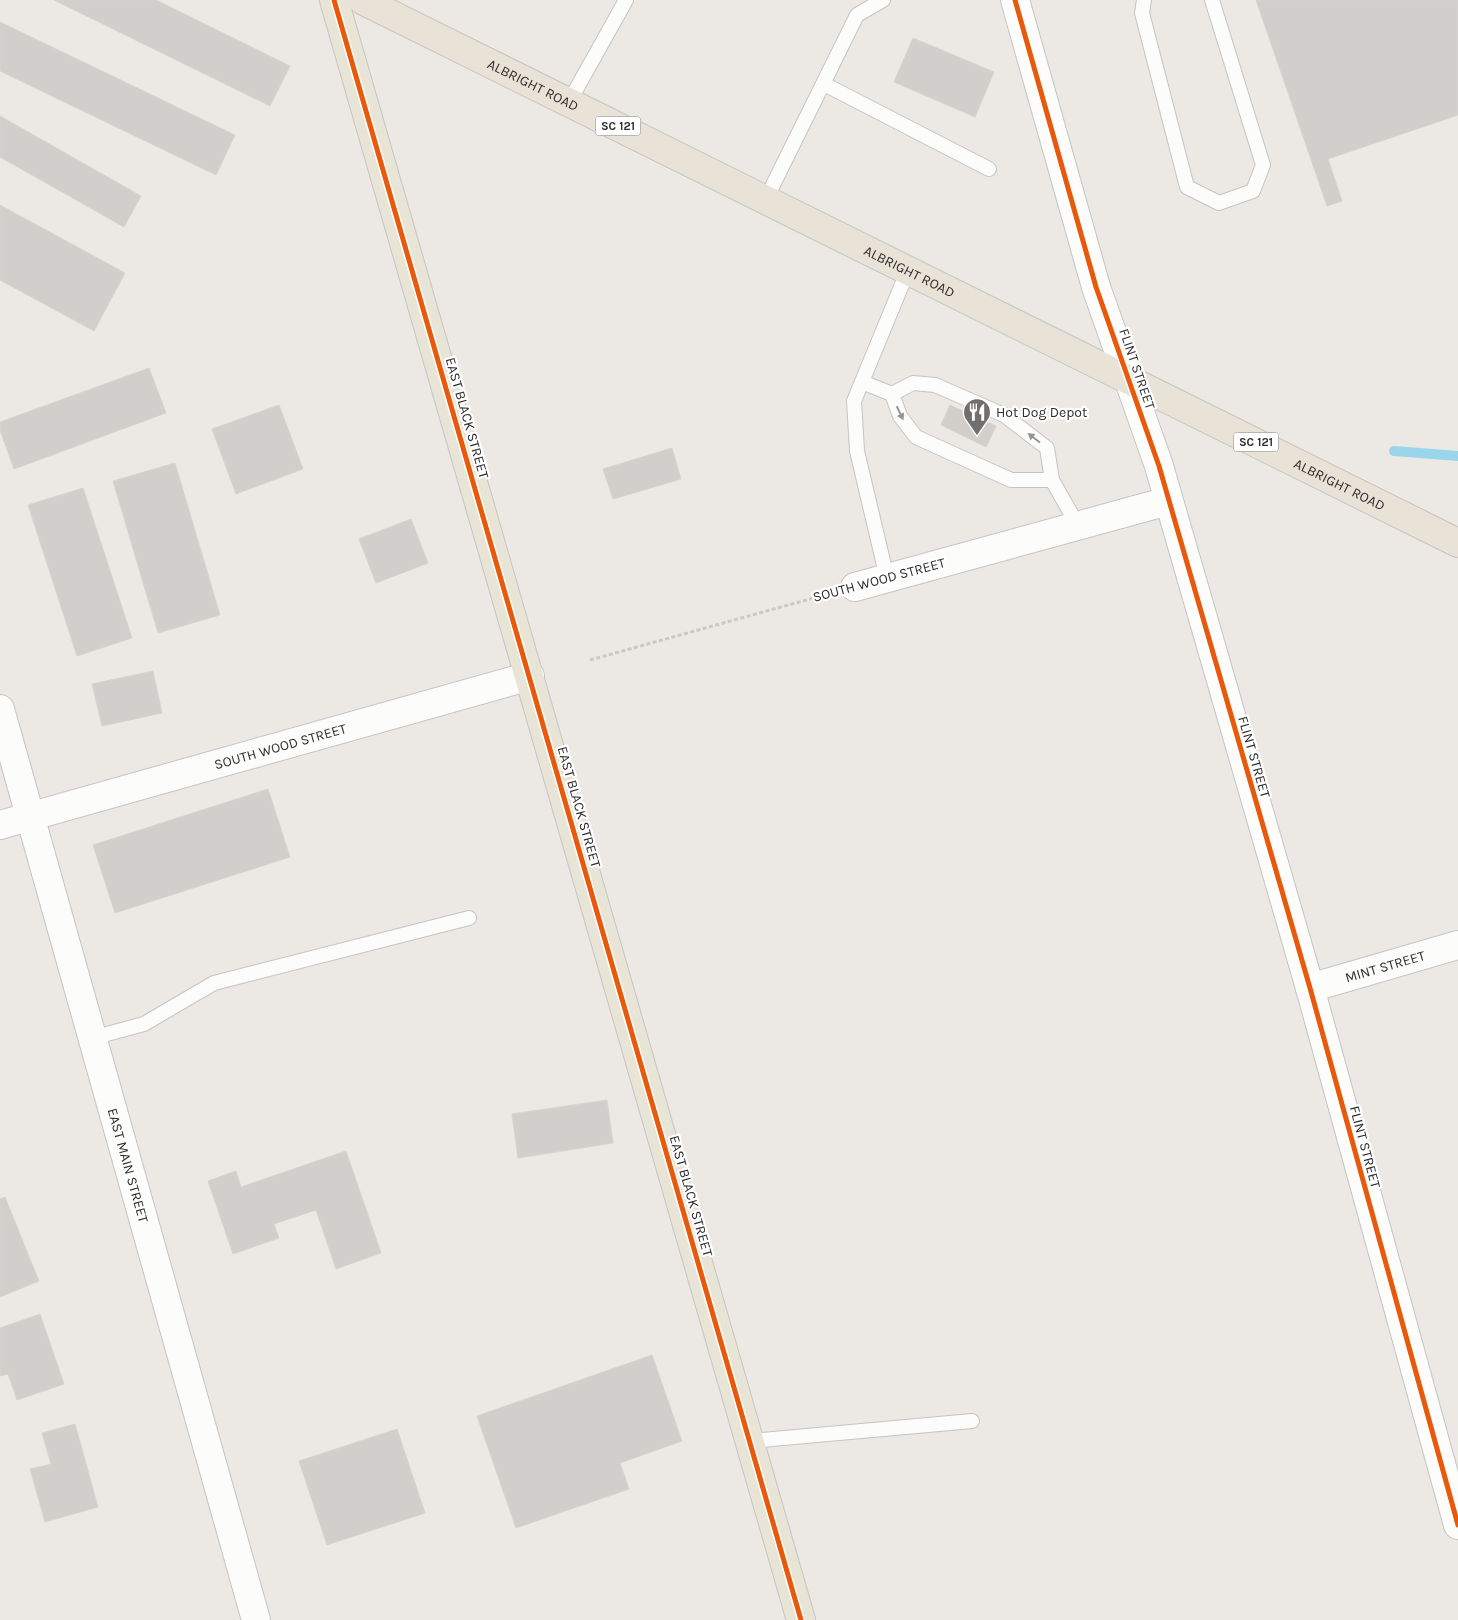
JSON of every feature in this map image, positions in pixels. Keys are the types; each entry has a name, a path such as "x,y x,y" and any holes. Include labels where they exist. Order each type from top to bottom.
{"highway":[{"name":"ALBRIGHT ROAD","path":"362,0 1458,542"}],"main road":[{"name":"EAST BLACK STREET","path":"334,0 801,1620"}],"street":[{"name":"FLINT STREET","path":"1015,0 1096,287 1159,466 1310,988 1458,1525"},
{"name":"SOUTH WOOD STREET","path":"855,587 1168,501"},
{"name":"SOUTH WOOD STREET","path":"0,825 530,676"},
{"name":"EAST MAIN STREET","path":"0,709 256,1620"},
{"name":"MINT STREET","path":"1310,988 1458,945"}],"lane":[{"path":"569,102 626,0"},
{"path":"766,200 857,15 883,0"},
{"path":"1144,0 1142,13 1187,187 1219,204 1253,191 1263,165 1212,0"},
{"path":"824,84 989,169"},
{"path":"887,578 857,451 854,401 908,270"},
{"path":"862,382 892,394 900,416 916,437 1011,480 1052,480"},
{"path":"892,394 913,383 936,385 1004,415 1048,448 1052,480 1078,526"},
{"path":"92,1038 144,1024 214,983 469,918"},
{"path":"750,1441 972,1421"}],"building":[{"path":"54,0 156,0 290,66 270,106"},
{"path":"1256,0 1458,0 1458,115 1328,159 1342,201 1327,206"},
{"path":"0,22 235,135 216,175 0,71"},
{"path":"913,38 994,72 975,117 894,82"},
{"path":"0,116 141,196 124,227 0,157"},
{"path":"0,205 125,273 94,331 0,280"},
{"path":"149,368 166,413 14,469 0,430 0,422"},
{"path":"279,405 303,469 236,494 212,429"},
{"name":"Hot Dog Depot","path":"950,405 996,426 986,447 941,425"},
{"path":"672,448 681,479 613,499 603,469"},
{"path":"175,463 220,615 158,633 113,481"},
{"path":"83,488 132,638 77,656 28,505"},
{"path":"411,519 428,563 376,583 359,539"},
{"path":"153,671 162,713 102,726 92,684"},
{"path":"268,789 290,857 115,913 93,845"},
{"path":"607,1100 613,1143 518,1158 512,1114"},
{"path":"346,1151 381,1253 336,1269 316,1210 274,1224 279,1238 233,1254 208,1181 236,1171 241,1187"},
{"path":"5,1197 39,1281 0,1297 0,1199"},
{"path":"40,1314 64,1384 17,1400 8,1374 0,1376 0,1328"},
{"path":"652,1355 682,1441 620,1463 629,1489 516,1528 477,1416"},
{"path":"75,1424 98,1507 45,1522 30,1469 51,1464 42,1433"},
{"path":"397,1429 425,1513 327,1545 299,1461"}],"waterway":[{"path":"1394,451 1458,456"}],"cycle path":[{"path":"334,0 801,1620"},
{"path":"1015,0 1096,287 1159,466 1310,988 1458,1525"}],"place":[{"name":"Hot Dog Depot","path":"977,436"}]}
